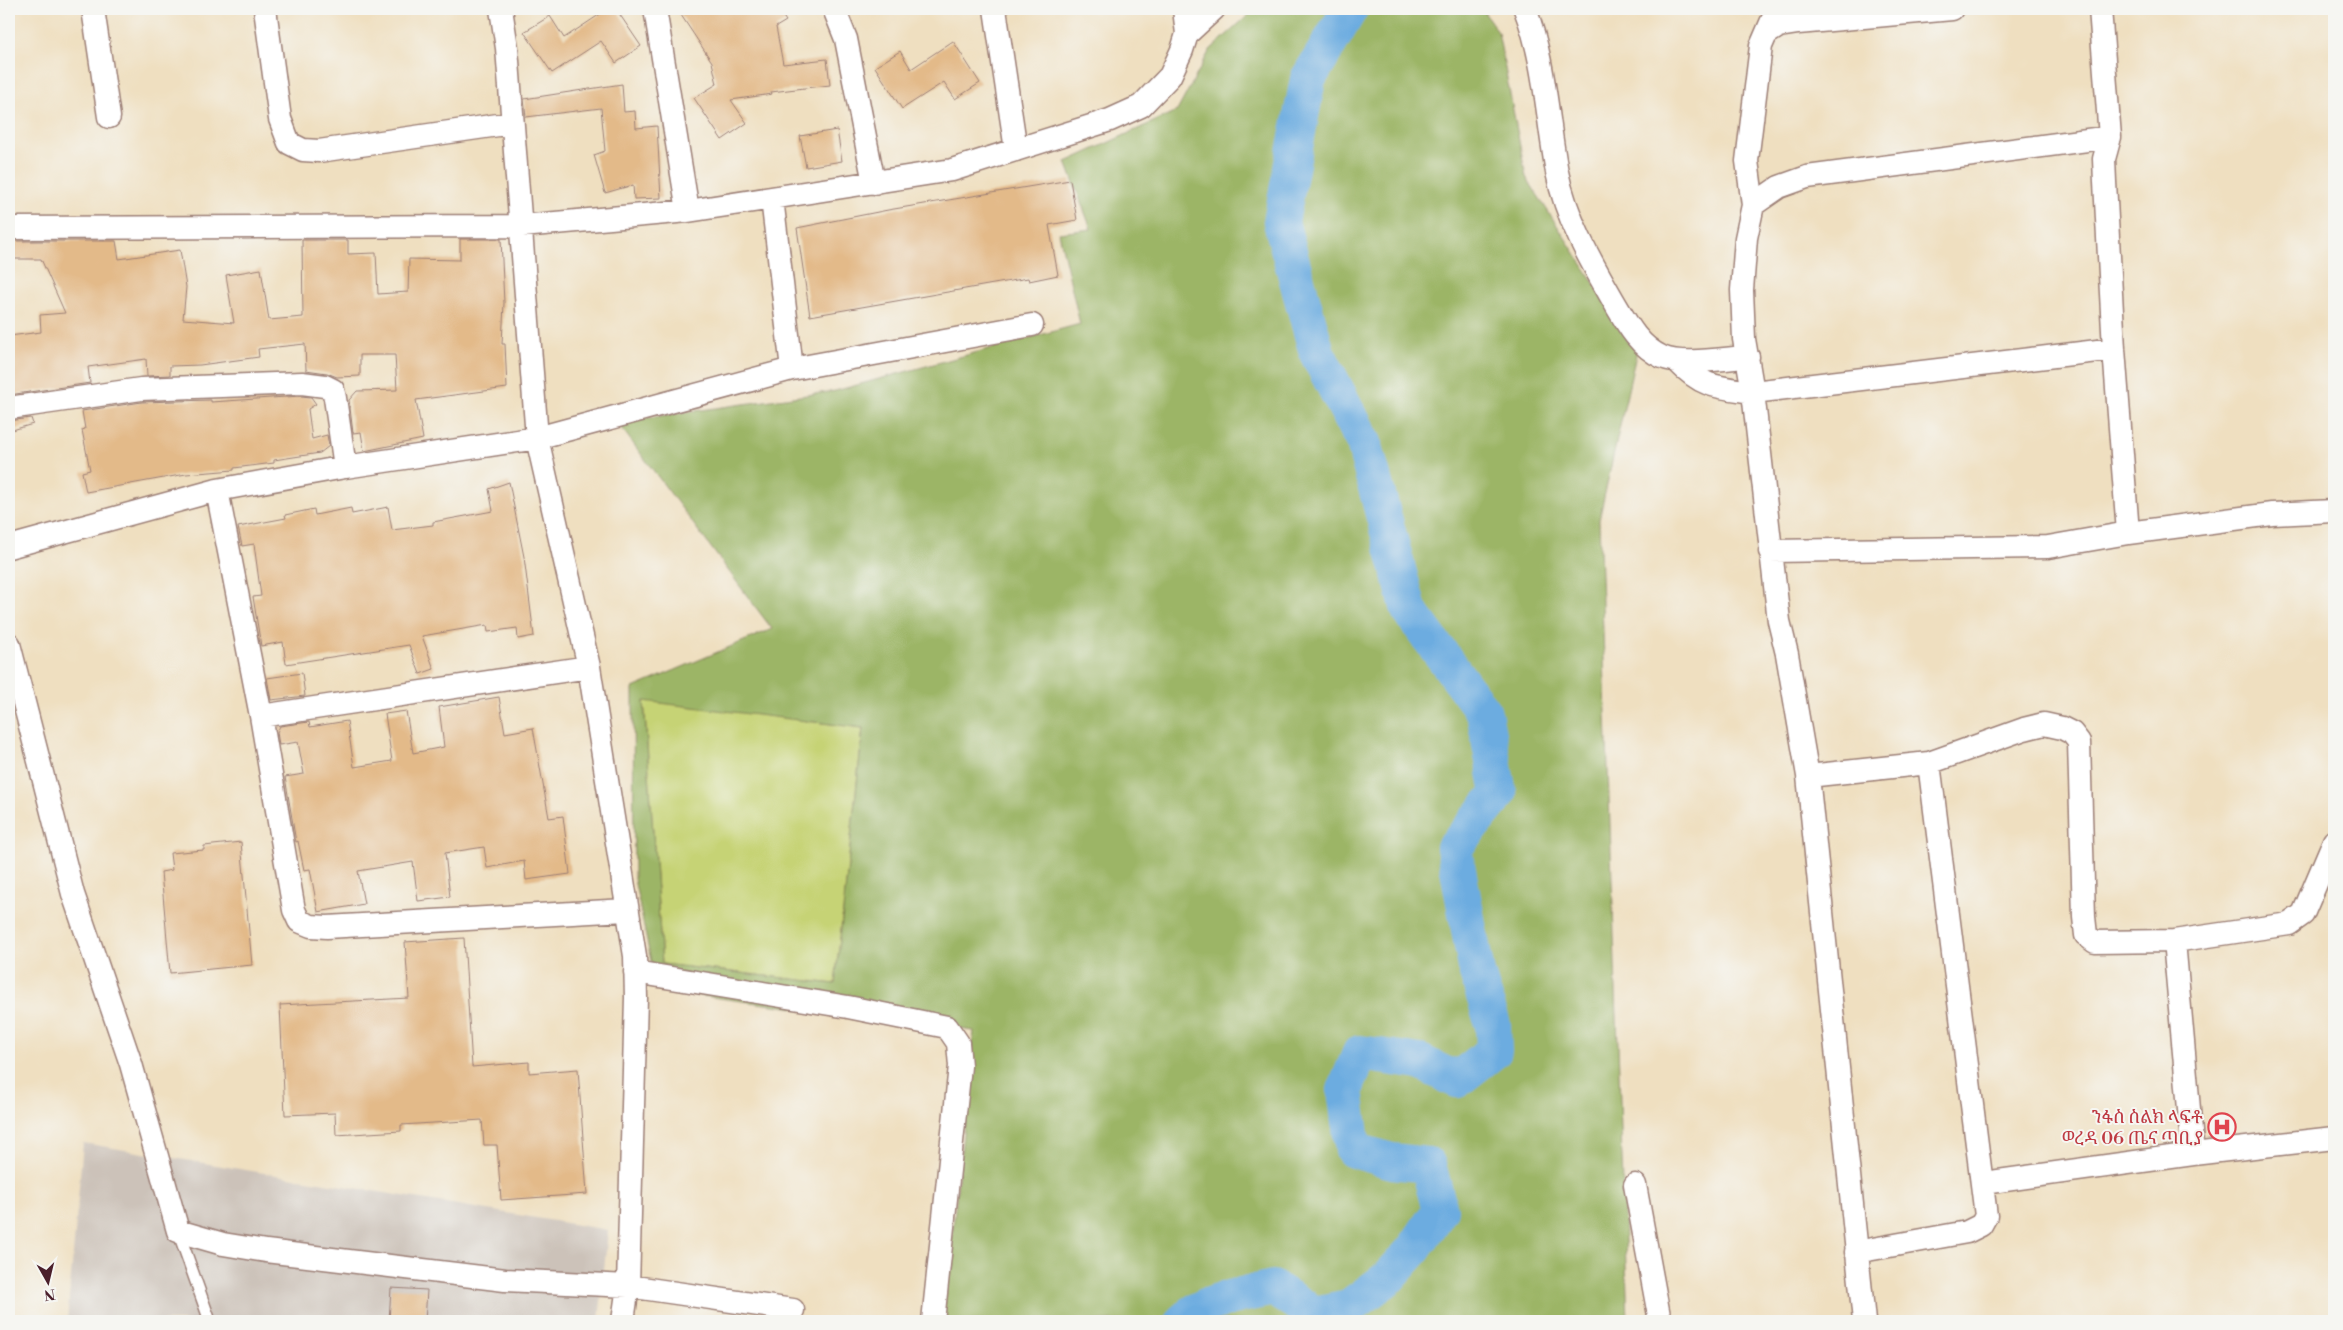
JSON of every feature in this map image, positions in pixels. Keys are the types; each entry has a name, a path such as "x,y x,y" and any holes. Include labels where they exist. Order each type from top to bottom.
{"street":[{"path":"93,9 109,116"},
{"path":"264,9 280,119 289,142 303,150 319,151 512,123"},
{"path":"501,9 507,48 522,226 537,438 589,667 626,910 635,956 628,1286 623,1321"},
{"path":"655,9 688,211"},
{"path":"834,9 846,39 874,183"},
{"path":"995,9 1016,150"},
{"path":"1184,9 1187,34"},
{"path":"9,228 522,226 688,211 952,170 1110,120 1141,106 1170,76 1187,34 1214,9"},
{"path":"1525,9 1536,36 1557,174 1573,222 1591,261 1628,326 1643,345 1662,357 1677,361 1748,357"},
{"path":"1777,9 1761,46 1747,160 1753,205 1746,238 1742,290 1744,339 1753,392 1779,621 1787,654 1808,776 1864,1321"},
{"path":"1768,33 1779,26 1798,23 1952,9"},
{"path":"2100,9 2110,137 2104,158 2114,349 2128,533"},
{"path":"1753,205 1779,188 1807,177 2110,137"},
{"path":"772,198 792,369"},
{"path":"9,548 217,490 345,467 537,438 792,369 1032,325"},
{"path":"1677,361 1693,377 1716,387 1753,392 2114,349"},
{"path":"9,408 141,389 237,384 302,383 325,386 333,390 335,398 345,467"},
{"path":"217,490 261,716 294,910 299,921 311,926 327,927 626,910"},
{"path":"1770,551 2048,547 2128,533 2272,514 2334,511"},
{"path":"9,644 73,894 131,1064 178,1231 223,1244 505,1280 628,1286 793,1310"},
{"path":"261,716 589,667"},
{"path":"1808,776 1929,764 2024,729 2044,724 2062,728 2072,733 2079,742 2084,917 2086,934 2095,942 2174,941 2289,924 2303,914 2334,841"},
{"path":"1856,1252 1966,1232 1981,1225 1986,1216 1984,1183 1929,764"},
{"path":"2174,941 2193,1154"},
{"path":"635,972 848,1007 947,1026 958,1043 960,1066 932,1321"},
{"path":"1984,1183 2193,1154 2334,1138"},
{"path":"1635,1185 1660,1321"}],"lane":[{"path":"178,1231 210,1321"}],"shaded area":[{"path":"83,1143 608,1230 599,1321 67,1321"}],"green space":[{"path":"1255,9 1482,9 1498,32 1526,177 1637,350 1599,520 1628,1321 943,1321 974,1031 657,990 634,879 633,688 772,629 617,422 835,391 1080,324 1059,233 1091,229 1066,162 1177,111 1210,50","holes":["644,701 863,728 835,984 662,964"]},
{"path":"644,700 863,728 835,984 662,964"}],"building":[{"path":"608,9 616,9 641,46 616,63 601,41 552,73 524,32 550,16 564,38"},
{"path":"677,9 778,9 786,21 776,27 783,64 827,59 830,85 771,92 772,94 731,100 747,123 722,140 694,98 717,84 712,62"},
{"path":"953,41 980,83 955,99 944,82 902,109 875,67 900,51 911,69"},
{"path":"622,84 624,112 635,111 636,128 657,126 661,198 634,199 633,185 605,193 594,155 605,151 601,108 526,117 524,99"},
{"path":"837,130 842,161 806,167 800,136"},
{"path":"1070,180 1077,220 1049,225 1058,275 1029,281 1028,278 810,316 797,228 888,210"},
{"path":"460,239 501,239 504,303 502,344 505,344 507,388 416,400 423,439 364,451 361,432 353,433 349,400 357,391 397,390 395,355 360,355 360,376 337,377 327,373 306,370 305,344 258,349 259,357 200,365 170,366 170,375 147,376 146,359 88,367 90,383 9,395 9,336 41,332 40,315 65,313 41,259 9,259 9,241 116,241 119,259 180,250 186,287 183,319 234,323 226,275 261,269 269,320 303,317 302,240 348,240 348,254 376,253 378,294 408,292 409,259 460,260"},
{"path":"311,397 316,404 308,409 312,439 327,435 329,446 320,453 274,460 274,463 234,468 234,470 186,474 86,492 82,472 90,470 82,430 85,429 82,411 142,402 211,400 211,402"},
{"path":"31,418 33,424 9,431 9,421"},
{"path":"509,482 524,557 534,636 518,639 517,628 488,632 487,625 422,636 434,669 420,674 409,645 286,664 283,642 261,646 253,597 261,596 254,544 242,546 238,527 286,518 285,515 314,509 315,515 351,508 352,514 388,507 392,530 433,525 433,522 493,511 489,489"},
{"path":"302,673 305,696 271,700 267,678"},
{"path":"499,697 505,733 533,728 549,818 563,816 570,874 526,880 524,861 487,868 484,847 445,853 450,897 418,901 413,862 358,871 364,904 318,912 310,869 304,870 298,841 296,842 285,777 304,774 298,742 279,745 277,732 280,726 309,722 310,727 347,721 354,767 392,761 385,714 406,711 413,753 444,747 439,707"},
{"path":"241,842 252,965 170,973 161,872 172,870 170,853 204,850 204,846"},
{"path":"464,938 472,1067 529,1062 529,1073 578,1069 587,1194 501,1200 497,1145 484,1145 482,1120 401,1125 401,1131 336,1135 335,1113 285,1115 280,1005 409,998 405,942"},
{"path":"391,1288 427,1290 425,1321 389,1321"}],"waterway":[{"path":"1183,1321 1213,1303 1273,1288 1315,1314 1349,1307 1388,1278 1414,1249 1440,1210 1428,1165 1392,1161 1353,1150 1345,1090 1360,1053 1420,1062 1457,1080 1494,1051 1493,1025 1477,973 1454,848 1499,793 1484,713 1409,610 1364,443 1317,353 1281,222 1308,79 1350,9"}],"place":[{"name":"ንፋስ ስልክ ላፍቶ ወረዳ 06 ጤና ጣቢያ","path":"2222,1127"}]}
